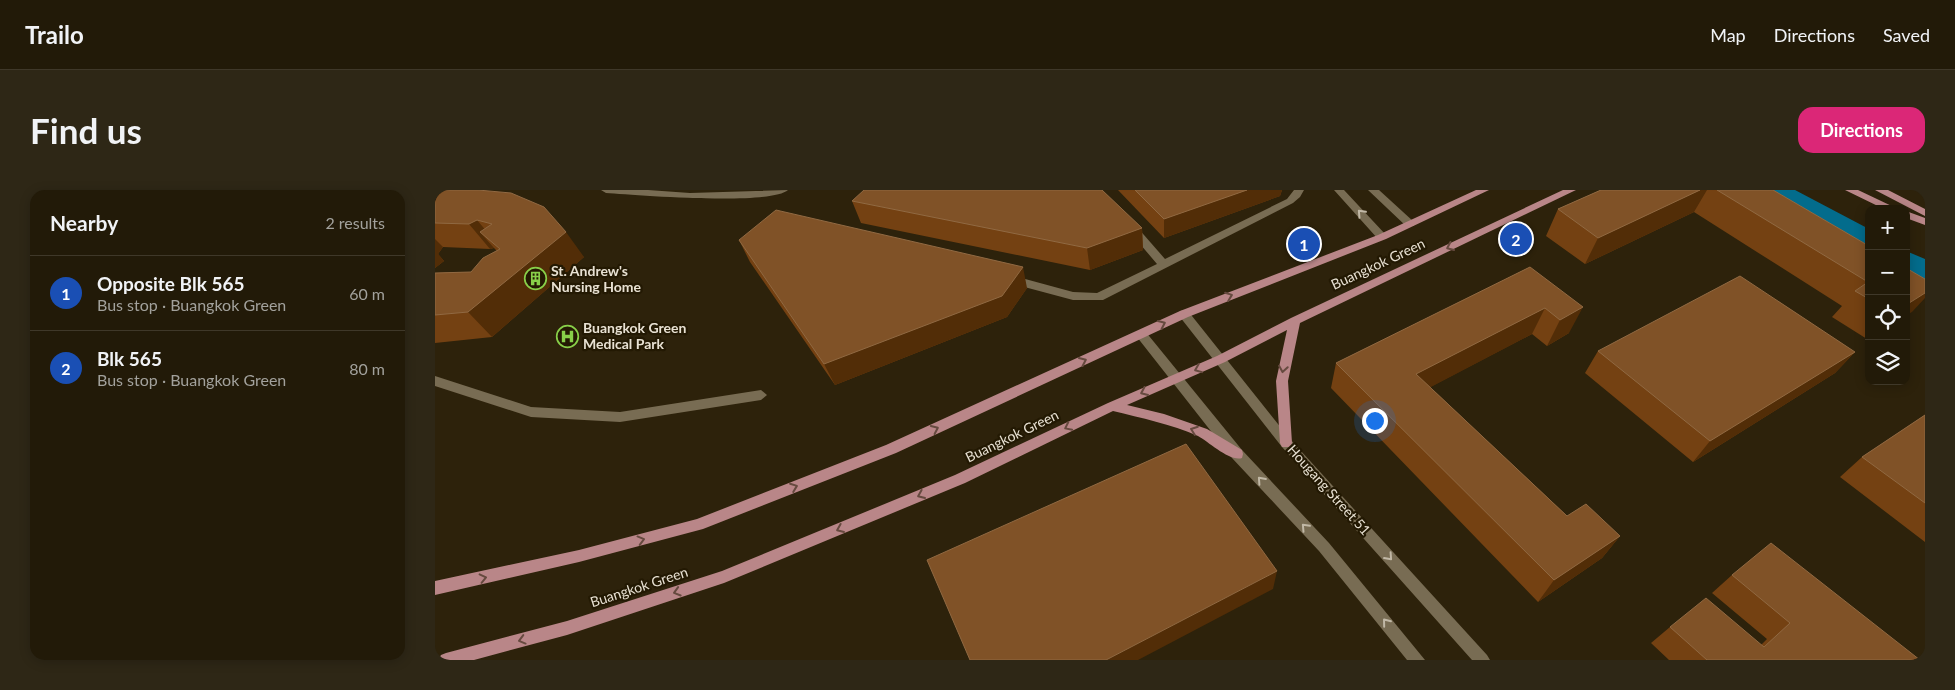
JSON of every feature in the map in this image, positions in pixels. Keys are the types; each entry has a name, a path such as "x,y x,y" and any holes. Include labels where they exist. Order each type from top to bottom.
{"main road":[{"name":"Buangkok Green","path":"435,588 579,556 698,525 891,449 1184,314 1382,237 1484,190"},
{"name":"Buangkok Green","path":"446,660 567,628 724,577 960,479 1112,406 1221,360 1295,321 1571,190"},
{"path":"1850,190 1884,205"},
{"path":"1880,190 1925,214"},
{"path":"1910,216 1925,222"},
{"path":"1286,443 1282,381 1295,321"},
{"path":"1112,406 1164,419 1203,434 1237,454"}],"street":[{"path":"606,190 690,196 772,193 783,190"},
{"path":"996,275 1073,296 1099,297 1290,201 1297,195 1299,190"},
{"path":"1339,190 1382,237"},
{"path":"1373,190 1410,224"},
{"path":"1125,220 1163,265"},
{"name":"Hougang Street 51","path":"1184,314 1286,443 1482,660"},
{"path":"1141,334 1237,454 1324,547 1417,660"},
{"path":"435,381 531,412 619,417 761,395"}],"building":[{"path":"864,190 1102,190 1142,228 1087,248 852,201"},
{"path":"1135,190 1247,190 1164,219"},
{"path":"1601,190 1700,190 1598,238 1558,209"},
{"path":"1717,190 1773,190 1865,244 1865,280"},
{"path":"435,191 511,193 544,207 566,232 468,312 435,315 435,273 471,272 483,258 500,249 480,232 492,224 477,220 469,224 435,223"},
{"path":"776,210 1023,267 1002,296 824,364 739,240"},
{"path":"1530,267 1583,307 1560,320 1545,308 1416,374 1567,516 1586,504 1620,536 1554,580 1336,363"},
{"path":"1910,270 1925,279 1925,293 1910,302"},
{"path":"1740,276 1855,352 1710,441 1598,351"},
{"path":"1865,284 1865,297 1855,291"},
{"path":"1925,415 1925,503 1862,457"},
{"path":"1186,444 1277,571 1106,660 970,660 927,560"},
{"path":"1771,543 1920,660 1707,660 1670,627 1706,598 1764,647 1790,623 1732,575"}],"waterway":[{"path":"1777,190 1865,238"},
{"path":"1910,262 1925,271"}],"place":[{"name":"Blk 565","path":"1516,239"},
{"name":"Opposite Blk 565","path":"1304,244"},
{"name":"St. Andrew's Nursing Home","path":"535,279"},
{"name":"Buangkok Green Medical Park","path":"567,336"}]}
